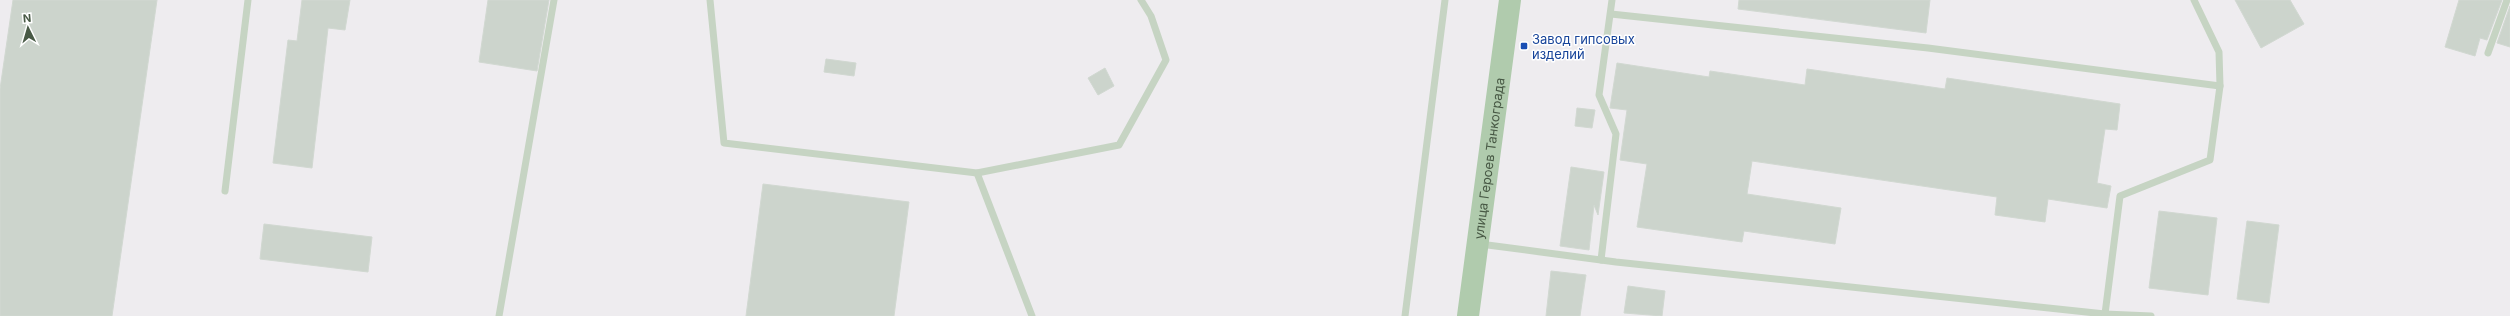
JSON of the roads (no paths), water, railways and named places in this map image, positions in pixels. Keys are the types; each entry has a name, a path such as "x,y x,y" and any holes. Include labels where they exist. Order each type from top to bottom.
{"main road":[{"name":"улица Героев Танкограда","path":"1468,316 1510,0"}],"lane":[{"path":"225,191 248,0"},
{"path":"499,316 554,0"},
{"path":"710,0 724,143 977,173 1118,145 1166,60 1151,16 1141,0"},
{"path":"1406,316 1445,0"},
{"path":"1601,260 1616,134 1600,95 1612,0"},
{"path":"2105,314 2120,196 2210,160 2220,86 2219,52 2194,0"},
{"path":"2488,53 2507,0"},
{"path":"1611,14 1928,48 2220,86"},
{"path":"977,173 1032,316"},
{"path":"1478,244 1601,260 2105,314 2151,316"}],"place":[{"name":"Завод гипсовых изделий","path":"1524,46"}]}
